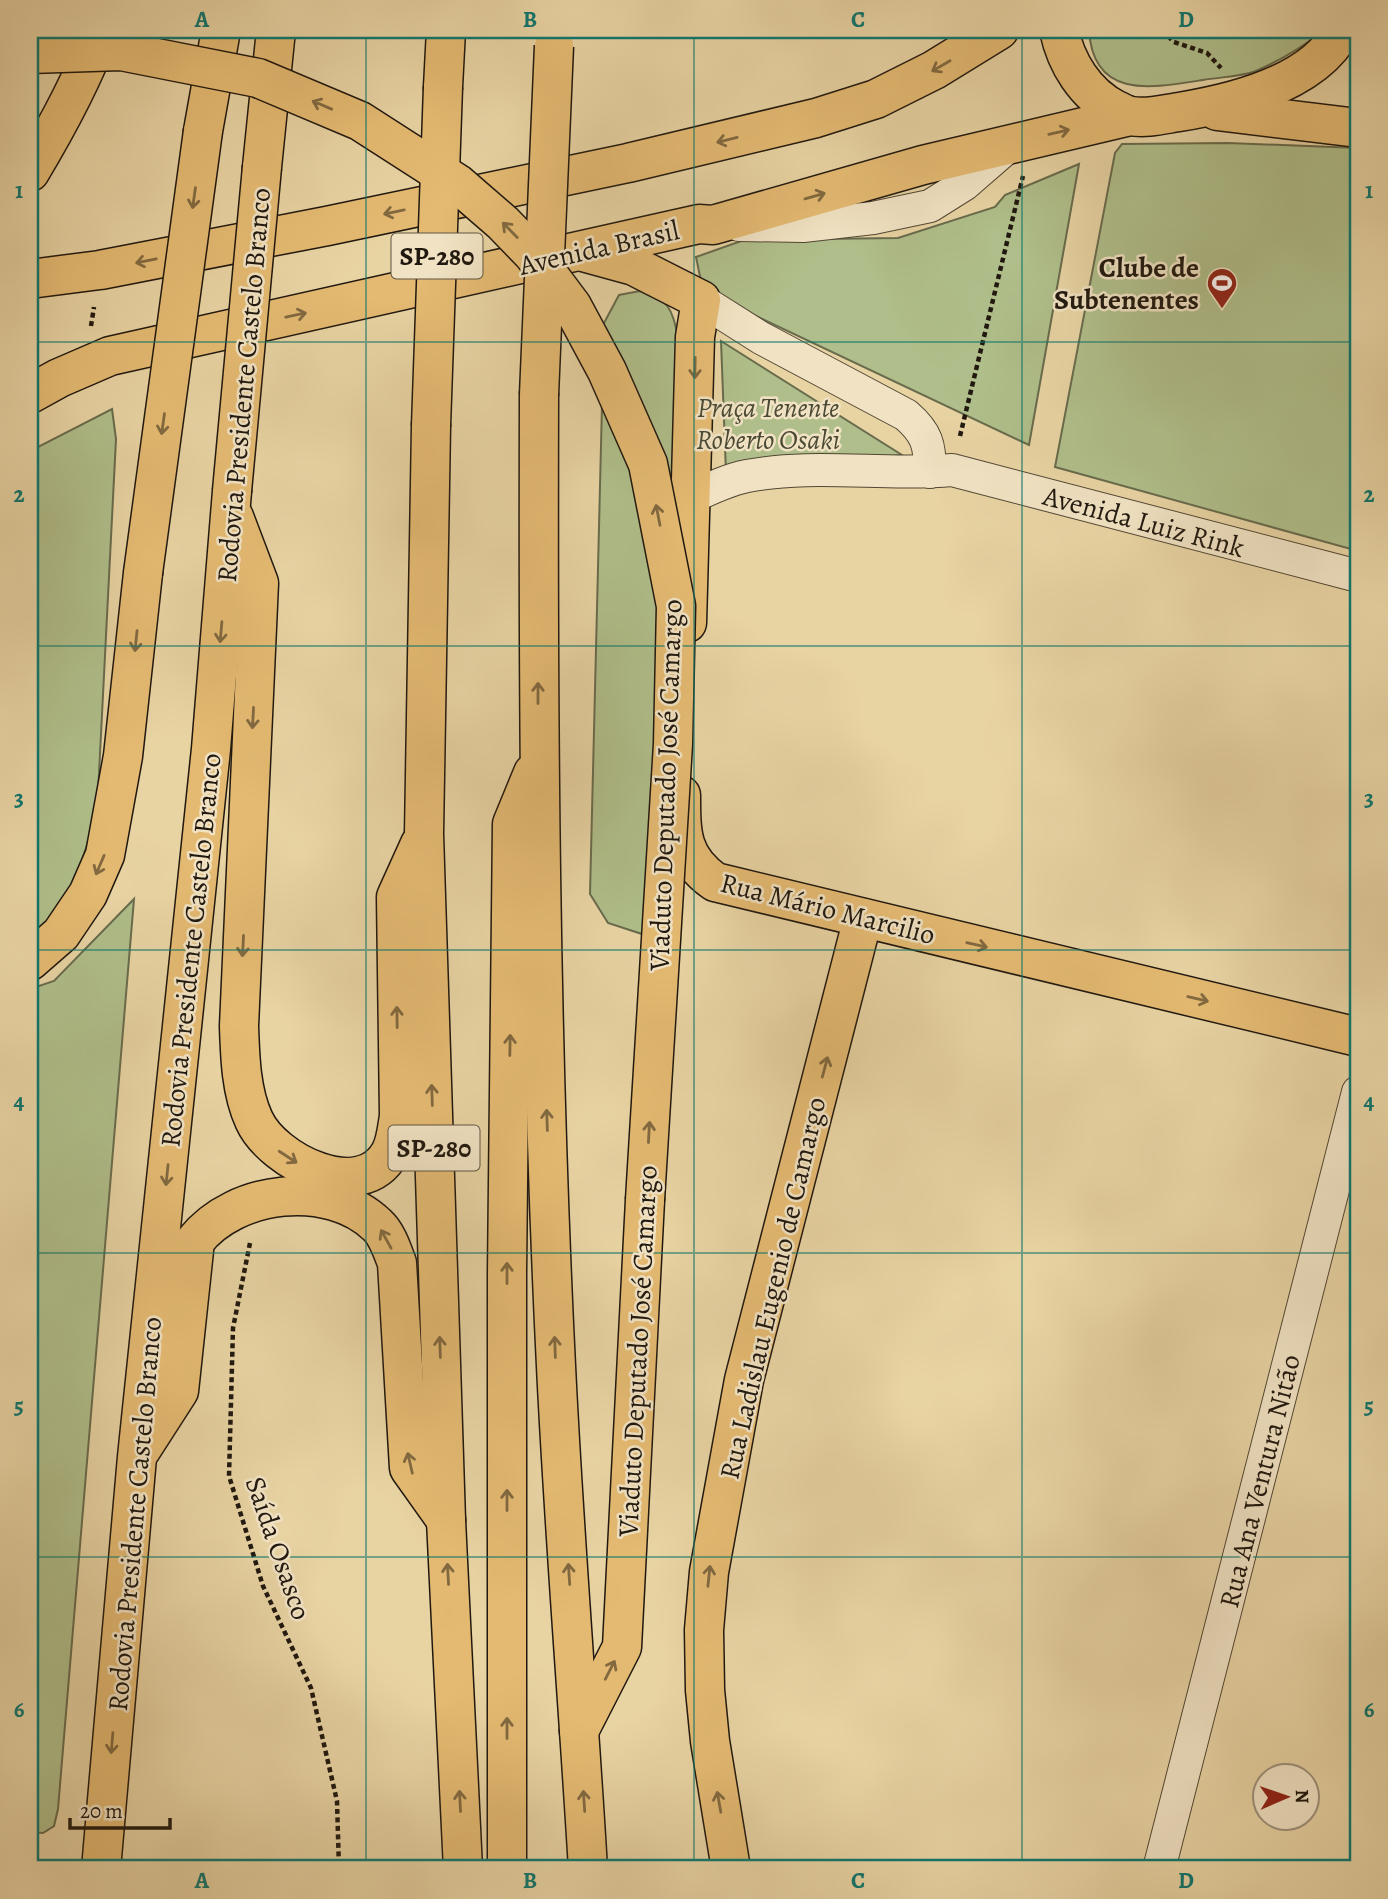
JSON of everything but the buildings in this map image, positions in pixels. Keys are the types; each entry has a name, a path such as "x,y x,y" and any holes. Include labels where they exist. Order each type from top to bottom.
{"main road":[{"path":"30,172 91,56 101,30"},
{"path":"30,961 61,934 88,894 105,855 123,756 143,573 203,131 221,30"},
{"name":"Rodovia Presidente Castelo Branco","path":"101,1869 137,1457 211,749 231,500 276,30"},
{"name":"SP-280","path":"446,30 431,426 424,834 446,1520 463,1869"},
{"path":"30,279 100,270 615,166 816,118 876,99 956,58 999,30"},
{"path":"1059,30 1065,54 1076,75 1091,92 1109,106 1130,116"},
{"name":"Avenida Brasil","path":"30,394 110,356 699,224 713,225 923,165 1130,116 1164,115 1215,105 1303,71 1323,56 1342,30"},
{"path":"555,38 539,395 538,761 556,1368 588,1869"},
{"name":"Viaduto Deputado José Camargo","path":"30,54 121,51 258,78 360,121 458,184 503,223 533,254 572,306 607,371 648,464 677,606 673,744 645,1200 622,1647 579,1731"},
{"name":"Avenida Brasil","path":"1215,105 1358,128"},
{"path":"583,252 634,266 701,300"},
{"name":"Rua Mário Marcilio","path":"701,300 695,337 681,789 681,826 687,852 694,865 715,882 1358,1037"},
{"path":"231,500 259,583 239,1026 245,1092 254,1121 269,1143 290,1161 328,1175 352,1176 370,1172 391,1152 396,1135 399,1116 396,897 424,834"},
{"path":"507,1869 507,1273 512,824 538,761"},
{"name":"Rua Ladislau Eugenio de Camargo","path":"731,1869 710,1741 705,1690 709,1572 744,1380 863,918"},
{"path":"137,1457 179,1391 195,1241 206,1227 224,1213 267,1197 306,1197 337,1203 358,1211 378,1226 388,1240 397,1263 409,1468 446,1520"}],"street":[{"path":"701,300 761,338 906,415 922,429 941,471"},
{"name":"Avenida Luiz Rink","path":"692,497 717,485 747,476 812,470 941,471 1358,576"},
{"name":"Rua Ana Ventura Nitão","path":"1159,1869 1358,1092"}],"path":[{"path":"1162,30 1174,42 1207,53 1220,67 1215,105"},
{"path":"941,471 1022,141"},
{"path":"91,329 100,270"},
{"name":"Saída Osasco","path":"267,1197 255,1219 233,1328 229,1476 263,1586 311,1688 337,1801 339,1869"}],"green space":[{"path":"1089,30 1324,30 1291,53 1250,73 1146,86 1113,79 1101,68 1093,53"},
{"name":"Clube de Subtenentes","path":"1228,143 1358,148 1358,551 1055,467 1115,153 1122,144"},
{"path":"1079,164 1029,445 703,291 696,257 744,240 898,238 995,207 1005,195"},
{"path":"640,291 657,298 667,306 678,336 676,902 642,934 608,923 590,894 604,323 619,295"},
{"name":"Praça Tenente Roberto Osaki","path":"721,341 902,455 726,473"},
{"path":"112,409 116,439 97,813 78,873 52,926 30,938 30,451"},
{"path":"134,899 58,1809 54,1826 43,1833 30,1832 30,989 54,981"}],"place":[{"name":"Clube de Subtenentes","path":"1222,310"}]}
